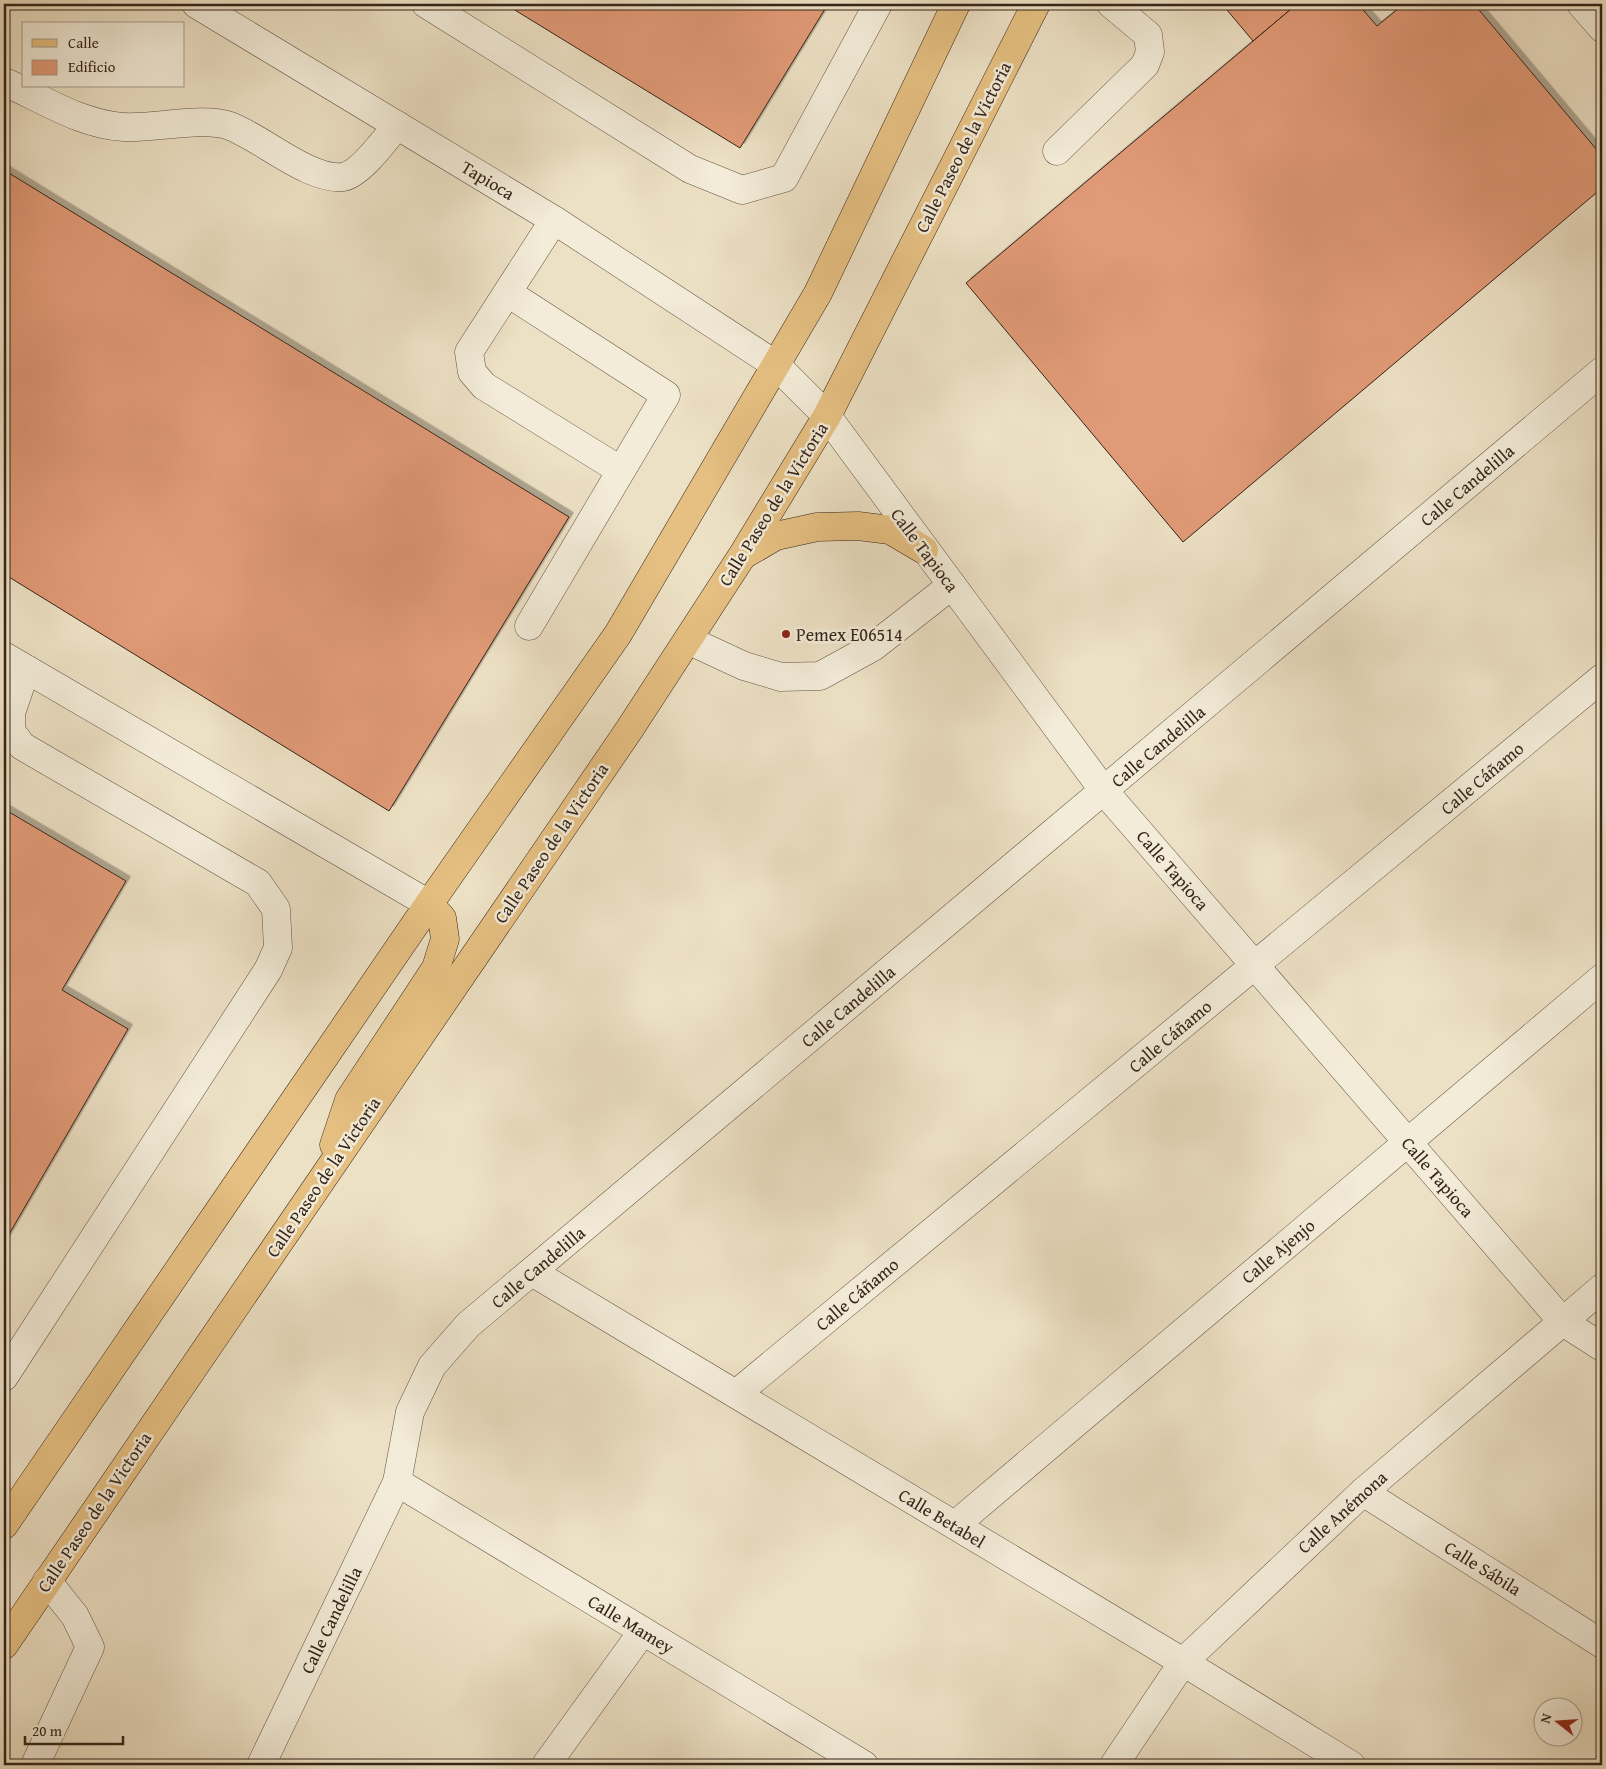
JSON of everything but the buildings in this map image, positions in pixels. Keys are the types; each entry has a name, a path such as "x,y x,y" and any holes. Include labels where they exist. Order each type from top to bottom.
{"main road":[{"path":"4,1543 9,1517 429,904 618,634 824,281 956,4"},
{"name":"Calle Paseo de la Victoria","path":"4,1644 688,640 742,556 827,416 1036,4"},
{"path":"742,556 776,536 825,527 858,526 890,530 924,550"},
{"path":"329,1168 338,1128 349,1100 436,968 444,939 442,918 429,904"}],"street":[{"name":"Tapioca","path":"196,4 227,11 397,125 554,220 776,365"},
{"path":"426,4 690,169 742,190 784,178 878,4"},
{"path":"1058,152 1146,65 1150,52 1148,35 1110,4"},
{"path":"1581,4 1602,28"},
{"path":"7,83 100,125 126,127 177,124 229,125 323,176 345,177 373,156 397,125"},
{"path":"554,220 468,352 472,372 484,386 620,470"},
{"path":"508,293 666,395 529,626"},
{"name":"Calle Tapioca","path":"776,365 827,416 924,550 1104,791 1563,1322 1602,1347"},
{"name":"Calle Candelilla","path":"261,1765 397,1482 410,1412 432,1366 468,1325 1602,371"},
{"path":"688,640 744,666 781,677 820,676 872,647 952,585"},
{"path":"4,1377 268,970 278,948 276,909 258,883 22,746 11,732 15,662 429,904"},
{"name":"Calle Cáñamo","path":"736,1394 1602,678"},
{"name":"Calle Ajenjo","path":"955,1525 1602,978"},
{"name":"Calle Betabel","path":"532,1272 1183,1662 1350,1765"},
{"name":"Calle Anémona","path":"1114,1765 1183,1662 1363,1492 1602,1288"},
{"name":"Calle Mamey","path":"397,1482 643,1631 853,1762"},
{"name":"Calle Sábila","path":"1363,1492 1602,1644"},
{"path":"35,1765 90,1647 75,1616 47,1581"},
{"path":"546,1765 643,1631"}],"place":[{"name":"Pemex E06514","path":"786,634"}]}
